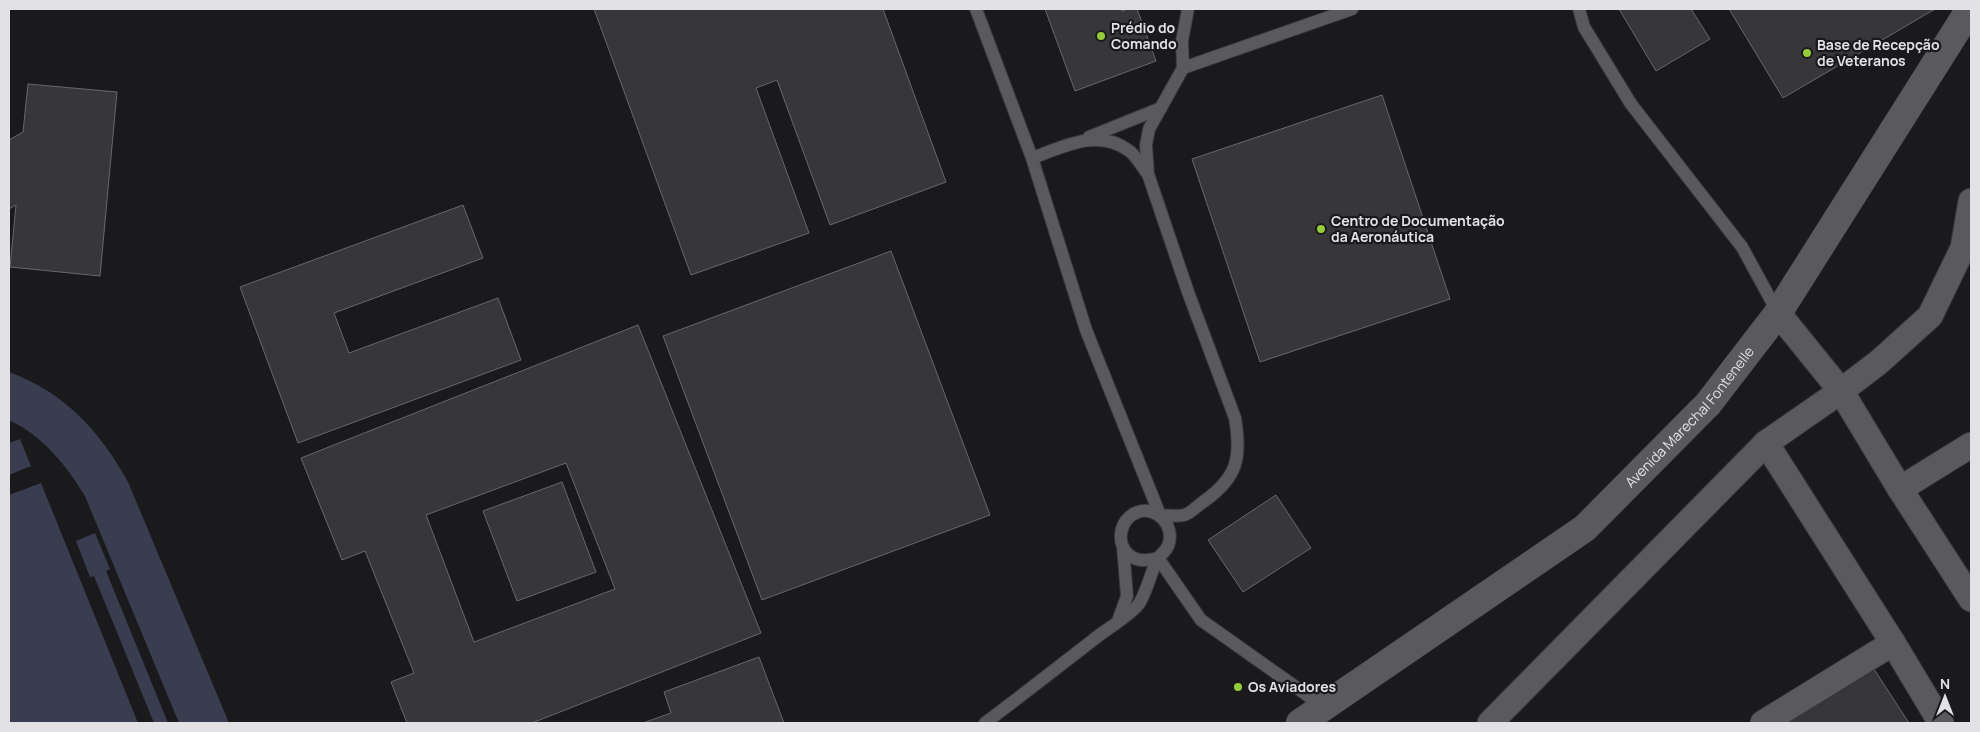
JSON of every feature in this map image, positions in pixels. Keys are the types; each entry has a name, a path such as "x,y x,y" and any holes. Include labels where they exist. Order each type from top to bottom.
{"main road":[{"name":"Avenida Marechal Fontenelle","path":"1300,723 1586,528 1708,404 1778,313 1970,9"}],"street":[{"path":"1490,723 1766,442 1841,391 1879,362 1930,316 1963,248 1971,201"},
{"path":"1778,313 1841,391 1900,489 1971,599"},
{"path":"1766,442 1893,643 1941,723"},
{"path":"1900,489 1971,444"},
{"path":"1763,723 1893,643"}],"lane":[{"path":"976,9 1032,158 1086,330 1160,516"},
{"path":"1160,516 1185,515 1214,494 1231,476 1237,460 1238,438 1235,418 1188,292 1148,174 1146,145 1149,129 1183,68 1182,42 1188,9"},
{"path":"1183,68 1352,9"},
{"path":"1579,9 1584,27 1631,104 1742,247 1778,313"},
{"path":"1032,158 1161,108"},
{"path":"1085,139 1109,141 1129,150 1148,174"},
{"path":"985,723 1118,621 1138,605 1158,558 1170,542 1170,532 1167,523 1160,516 1150,511 1139,511 1129,517 1122,526 1120,536 1124,547 1127,596 1118,621"},
{"path":"1124,547 1132,557 1145,561 1158,558"},
{"path":"1158,558 1200,620 1324,707"}],"shaded area":[{"path":"9,372 47,390 79,415 93,430 117,463 128,482 229,723 179,723 85,496 53,452 33,434 9,420"},
{"path":"20,439 31,466 9,475 9,443"},
{"path":"41,483 138,723 9,723 9,495"},
{"path":"95,533 110,569 106,571 168,723 154,723 94,576 90,577 76,541"}],"building":[{"path":"594,9 883,9 946,182 830,225 777,80 756,88 809,233 691,275"},
{"name":"Prédio do Comando","path":"1045,9 1121,9 1122,11 1137,9 1156,61 1075,91"},
{"path":"1619,9 1691,9 1710,39 1656,71"},
{"name":"Base de Recepção de Veteranos","path":"1729,9 1935,9 1783,98"},
{"path":"28,84 117,92 100,276 10,267 16,205 9,209 9,140 23,132"},
{"name":"Centro de Documentação da Aeronáutica","path":"1382,95 1450,299 1260,362 1192,159"},
{"path":"463,205 483,258 334,313 349,353 498,298 521,360 298,443 240,287"},
{"path":"891,251 990,515 762,600 663,336"},
{"path":"638,325 761,633 532,723 407,723 391,682 414,673 365,551 342,560 301,458","holes":["566,463 615,589 474,642 426,515"]},
{"path":"562,482 596,572 517,601 483,511"},
{"path":"1276,495 1311,548 1243,592 1208,540"},
{"path":"759,657 784,723 643,723 671,713 664,692"},
{"path":"1870,663 1909,723 1775,723"}],"place":[{"name":"Prédio do Comando","path":"1101,36"},
{"name":"Base de Recepção de Veteranos","path":"1807,53"},
{"name":"Centro de Documentação da Aeronáutica","path":"1321,229"},
{"name":"Os Aviadores","path":"1238,687"}]}
